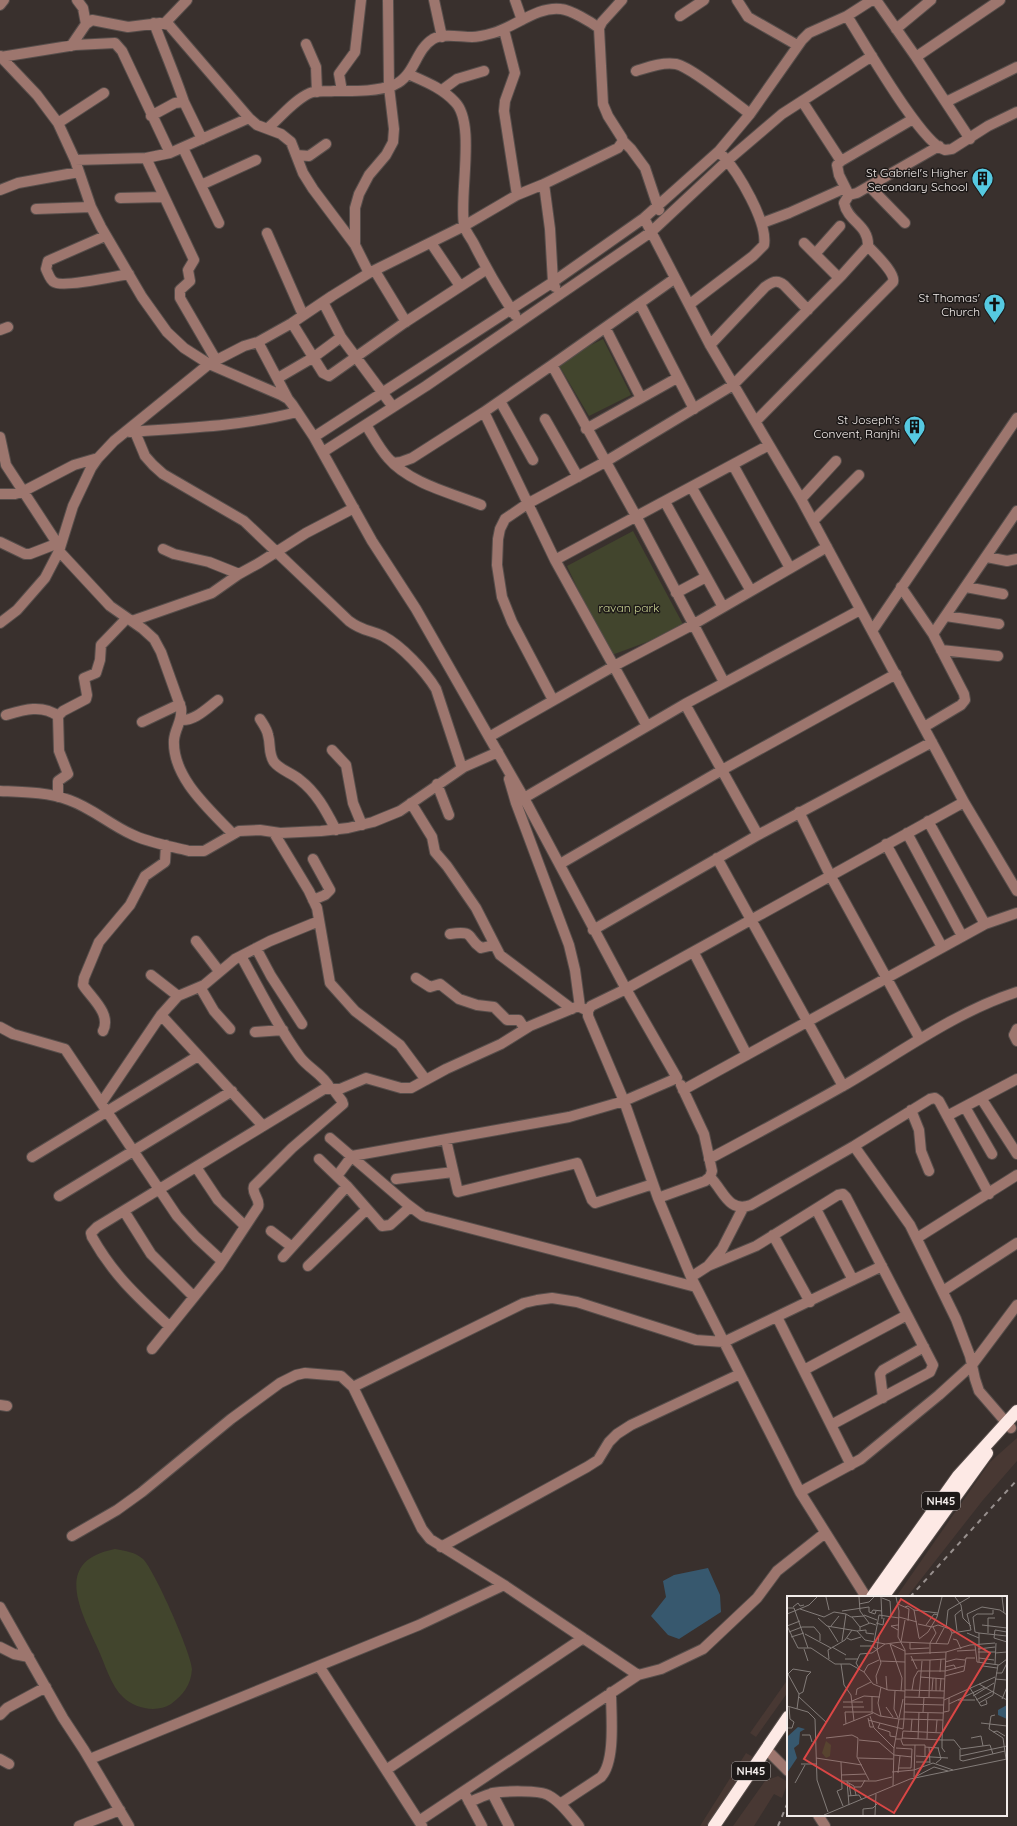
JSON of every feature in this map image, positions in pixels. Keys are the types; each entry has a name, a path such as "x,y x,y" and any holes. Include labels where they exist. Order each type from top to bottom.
{"highway":[{"name":"NH45","path":"884,1596 982,1460 1011,1424 1017,1411"},
{"name":"NH45","path":"873,1596 958,1476 1011,1424"},
{"name":"NH45","path":"723,1826 769,1752 787,1719"},
{"name":"NH45","path":"714,1826 769,1752 787,1733"}],"street":[{"path":"0,5 4,0"},
{"path":"160,23 186,0"},
{"path":"342,91 339,74 355,52 361,0"},
{"path":"355,246 355,208 360,194 369,175 386,155 393,142 394,129 388,87 388,0"},
{"path":"434,0 442,36"},
{"path":"515,0 522,20"},
{"path":"622,0 602,22 599,28 603,104 608,116 620,133 623,141 645,168 657,206 664,219"},
{"path":"680,16 704,0"},
{"path":"737,0 746,15 797,45"},
{"path":"314,437 512,310 644,218 719,151 750,114 797,45 809,33 847,16 872,0"},
{"path":"876,0 916,57 970,139"},
{"path":"896,29 931,0"},
{"path":"916,57 1000,0"},
{"path":"81,1 86,24"},
{"path":"268,128 298,100 309,94 317,92 369,91 388,87 400,82 408,74 426,45 433,39 442,36 482,36 504,30 522,20 543,12 560,8 567,10 599,28"},
{"path":"847,16 913,119 929,137 946,150 952,149 970,139 988,126 1017,112"},
{"path":"71,46 86,24 92,20 128,27 160,23 172,28 249,118 257,125 268,128 287,138 291,142 303,173 313,189 355,246 406,322"},
{"path":"160,23 167,57 184,102 202,139"},
{"path":"504,30 515,73 505,101 504,111 517,195"},
{"path":"1,56 71,46 110,42 115,43 122,51 151,116 170,153"},
{"path":"306,44 316,67 317,92"},
{"path":"1,56 37,95 58,123 75,160 91,207 106,236 167,332 184,348 288,399"},
{"path":"323,452 426,386 651,232 727,160 782,114 872,56"},
{"path":"636,71 662,64 678,64 695,74 750,114"},
{"path":"946,102 1017,67"},
{"path":"442,90 457,79 484,71"},
{"path":"408,74 442,90 458,105 463,121 466,144 463,183 464,226 487,269 519,322"},
{"path":"58,123 104,93"},
{"path":"802,101 840,161"},
{"path":"151,116 175,103 184,102"},
{"path":"75,160 146,158 170,153 249,118"},
{"path":"756,421 893,282 893,276 890,271 868,246 865,231 846,209 844,203 847,191 837,169 837,165 840,161 913,119"},
{"path":"0,623 17,610 33,594 45,578 73,506 91,468 98,458 111,444 131,432 212,362 244,346 258,342 292,323 372,272 464,226 517,195 608,154 618,148 623,141"},
{"path":"296,155 309,156 326,144"},
{"path":"762,222 847,191 858,193 939,146"},
{"path":"182,148 219,222"},
{"path":"690,304 760,249 764,240 762,222 727,160 719,151"},
{"path":"146,158 194,260 188,270 190,281 180,290 180,298 212,362"},
{"path":"201,185 256,160"},
{"path":"1,187 79,172"},
{"path":"544,184 550,229 553,282 558,295"},
{"path":"869,186 905,223"},
{"path":"120,198 164,197"},
{"path":"36,209 91,207"},
{"path":"644,218 710,345 801,499 964,802 1017,891"},
{"path":"815,254 840,226"},
{"path":"267,233 303,315"},
{"path":"106,236 48,261 46,269 51,280 56,284 71,283 129,274"},
{"path":"431,243 460,286"},
{"path":"804,243 839,278"},
{"path":"553,700 506,608 499,584 498,540 500,529 505,519 527,504 605,462 733,385 808,310 868,246"},
{"path":"292,323 323,373 329,376 406,322 487,269"},
{"path":"393,463 412,458 484,412 606,329 674,278"},
{"path":"710,345 765,287 775,281 784,285 808,310"},
{"path":"323,302 341,337 392,408"},
{"path":"640,304 694,409"},
{"path":"606,329 641,398"},
{"path":"474,334 483,347"},
{"path":"278,378 314,357 341,337"},
{"path":"258,342 288,399 323,452 372,541 416,609 498,752 560,864 593,930 684,1090 704,1134 712,1171 710,1177 705,1181 658,1198"},
{"path":"445,353 454,367"},
{"path":"552,365 586,429 636,516 724,682"},
{"path":"417,372 426,386"},
{"path":"586,429 677,378"},
{"path":"500,401 533,460"},
{"path":"131,432 270,419 297,412"},
{"path":"484,412 555,560 647,726"},
{"path":"872,631 1017,418"},
{"path":"545,419 578,477"},
{"path":"366,425 384,453 402,472 422,482 481,505"},
{"path":"131,432 145,456 162,474 244,521 349,621 365,631 388,639 405,653 430,679 440,698 462,768"},
{"path":"0,437 6,465 22,492 59,545 110,606 150,633 154,639 161,652 182,712 181,720 174,740 178,767 199,800 232,833"},
{"path":"555,560 636,516 666,502 769,445"},
{"path":"0,494 16,494 22,492 74,465 98,458"},
{"path":"801,499 836,461"},
{"path":"732,465 790,568"},
{"path":"813,521 859,475"},
{"path":"692,488 750,591"},
{"path":"666,502 723,607"},
{"path":"58,796 58,782 68,774 59,751 58,716 60,713 86,699 87,695 84,678 96,673 100,660 101,645 129,620 212,593 276,551 354,508"},
{"path":"933,634 1017,511"},
{"path":"0,542 24,554 30,554 59,545"},
{"path":"489,737 614,666 694,624 827,548"},
{"path":"163,549 174,554 209,562 239,574"},
{"path":"987,556 1007,561 1017,559"},
{"path":"676,593 706,577"},
{"path":"901,587 933,634 964,694 965,700 961,705 924,727"},
{"path":"966,587 1003,594"},
{"path":"524,798 724,682 860,610"},
{"path":"946,616 999,624"},
{"path":"941,650 998,656"},
{"path":"560,864 722,770 896,674"},
{"path":"181,720 187,720 195,717 218,700"},
{"path":"142,722 180,704"},
{"path":"685,704 758,835"},
{"path":"6,715 25,709 36,709 51,711 58,716"},
{"path":"260,718 268,734 270,753 273,760 281,768 299,779 315,794 336,830"},
{"path":"593,930 799,812 932,742"},
{"path":"332,750 346,766 353,804 362,825"},
{"path":"0,790 58,796 81,805 138,838 197,852 211,847 232,833 251,830 274,833 336,830 362,825 390,816 411,804 462,768 498,752"},
{"path":"506,767 516,803 569,945 575,970 580,1009"},
{"path":"438,784 449,815"},
{"path":"170,1326 124,1283 92,1237 91,1233 94,1230 321,1091 340,1089 366,1078 404,1089 411,1088 496,1047 526,1029 591,1006 626,989 694,953 751,919 964,802"},
{"path":"411,804 432,837 435,852 447,866 476,908 500,955 588,1016 624,1101 658,1198 690,1277 800,1492 865,1596"},
{"path":"799,812 830,875 920,1040"},
{"path":"928,821 985,924"},
{"path":"274,833 317,908 327,972 333,987 355,1011 400,1045 426,1080"},
{"path":"907,833 962,936"},
{"path":"886,844 942,947"},
{"path":"104,1031 106,1022 105,1017 83,985 84,978 99,942 130,905 145,876 165,862 166,845"},
{"path":"717,858 844,1086"},
{"path":"313,859 330,890 326,895 313,900"},
{"path":"684,1090 962,936 985,924 1017,913"},
{"path":"105,1106 161,1015 178,996 200,987 219,971 256,948 319,921"},
{"path":"450,934 465,933 481,948 494,945"},
{"path":"196,941 219,971"},
{"path":"256,948 271,976 302,1024"},
{"path":"694,953 747,1055"},
{"path":"152,1349 222,1261 259,1204 253,1191 254,1186 288,1151 343,1104 323,1078 301,1058 283,1030 241,956"},
{"path":"151,975 178,996"},
{"path":"416,978 430,987 440,984 456,997 465,1001 477,1005 494,1007 507,1020 519,1020 526,1029"},
{"path":"200,987 214,1011 230,1029"},
{"path":"710,1159 844,1086 920,1040 994,1000 1017,992"},
{"path":"161,1015 263,1126"},
{"path":"0,1027 13,1034 65,1049 105,1106 133,1151 186,1226 222,1261"},
{"path":"1017,1029 1014,1034 1017,1041"},
{"path":"255,1032 283,1030"},
{"path":"32,1157 105,1106 198,1056"},
{"path":"337,1176 352,1156 569,1117 624,1101 677,1078"},
{"path":"947,1116 1017,1079"},
{"path":"59,1196 232,1091"},
{"path":"710,1177 730,1203 736,1207 743,1208 751,1205 854,1146 930,1099 935,1098 947,1116 989,1194"},
{"path":"980,1098 1017,1154"},
{"path":"965,1107 992,1154"},
{"path":"911,1110 919,1130 920,1151 929,1171"},
{"path":"330,1138 410,1206 424,1216 696,1287"},
{"path":"446,1140 457,1190 461,1193 577,1163 592,1200 597,1203 653,1184"},
{"path":"854,1146 910,1225 917,1238 956,1319 972,1365 979,1391 1011,1424"},
{"path":"319,1159 347,1186 378,1223 386,1227 410,1206"},
{"path":"196,1167 218,1200 245,1226"},
{"path":"396,1179 453,1172"},
{"path":"917,1238 1017,1176"},
{"path":"283,1257 347,1186"},
{"path":"690,1277 708,1266 756,1246 838,1195 843,1194 846,1197 924,1347 933,1365 933,1369 883,1398 831,1425"},
{"path":"708,1266 722,1249 743,1208"},
{"path":"308,1266 367,1209"},
{"path":"816,1209 853,1280"},
{"path":"124,1211 151,1254 194,1297"},
{"path":"271,1231 292,1247"},
{"path":"773,1235 810,1302"},
{"path":"943,1291 1017,1243"},
{"path":"353,1387 524,1303 537,1300 552,1298 577,1302 696,1340 724,1342 777,1318 882,1266"},
{"path":"800,1492 851,1465 887,1439 972,1365 1017,1304"},
{"path":"804,1370 907,1315"},
{"path":"777,1318 851,1465"},
{"path":"883,1398 880,1374 883,1370 924,1347"},
{"path":"72,1536 117,1510 136,1497 231,1419 280,1383 296,1375 305,1373 342,1376 353,1387 422,1528 430,1539 504,1584 638,1675"},
{"path":"441,1546 587,1467 598,1460 609,1442 622,1431 740,1374"},
{"path":"319,1666 420,1823 463,1790 638,1675 661,1669 703,1649 757,1598 777,1571 825,1533"},
{"path":"90,1759 419,1625 504,1584"},
{"path":"0,1607 63,1718 90,1759 129,1826"},
{"path":"386,1770 583,1638"},
{"path":"0,1647 14,1654 29,1657"},
{"path":"0,1715 7,1708 46,1687"},
{"path":"560,1804 601,1777 606,1771 610,1759 611,1692"},
{"path":"769,1752 787,1770"},
{"path":"0,1759 9,1764"},
{"path":"463,1790 482,1826"},
{"path":"469,1802 492,1793 541,1793 549,1795 560,1804 579,1826"},
{"path":"492,1793 509,1826"},
{"path":"79,1826 120,1810"},
{"path":"819,1816 825,1826"}],"shaded area":[{"path":"1017,1438 1017,1461 983,1500 908,1596 897,1596 990,1462"},
{"path":"787,1680 787,1693 756,1737 750,1733"},
{"path":"746,1753 755,1758 712,1826 700,1826"},
{"path":"778,1776 787,1781 782,1798 774,1794 754,1826 733,1826 765,1781"}],"green space":[{"path":"603,339 631,395 589,416 557,362"},
{"name":"ravan park","path":"633,531 685,628 609,656 567,566"},
{"path":"115,1549 130,1552 143,1559 155,1578 172,1612 186,1647 192,1669 190,1680 186,1689 179,1697 165,1707 153,1709 140,1707 123,1697 115,1687 79,1604 76,1589 77,1576 83,1564 95,1555"}],"water":[{"path":"708,1568 720,1595 721,1612 679,1639 668,1635 651,1616 666,1597 663,1581 674,1575"}],"railway":[{"path":"911,1596 1017,1480"},
{"path":"778,1826 787,1804"}],"place":[{"name":"St Gabriel's Higher Secondary School","path":"983,198"},
{"name":"St Thomas' Church","path":"995,324"},
{"name":"St Joseph's Convent, Ranjhi","path":"915,446"}]}
